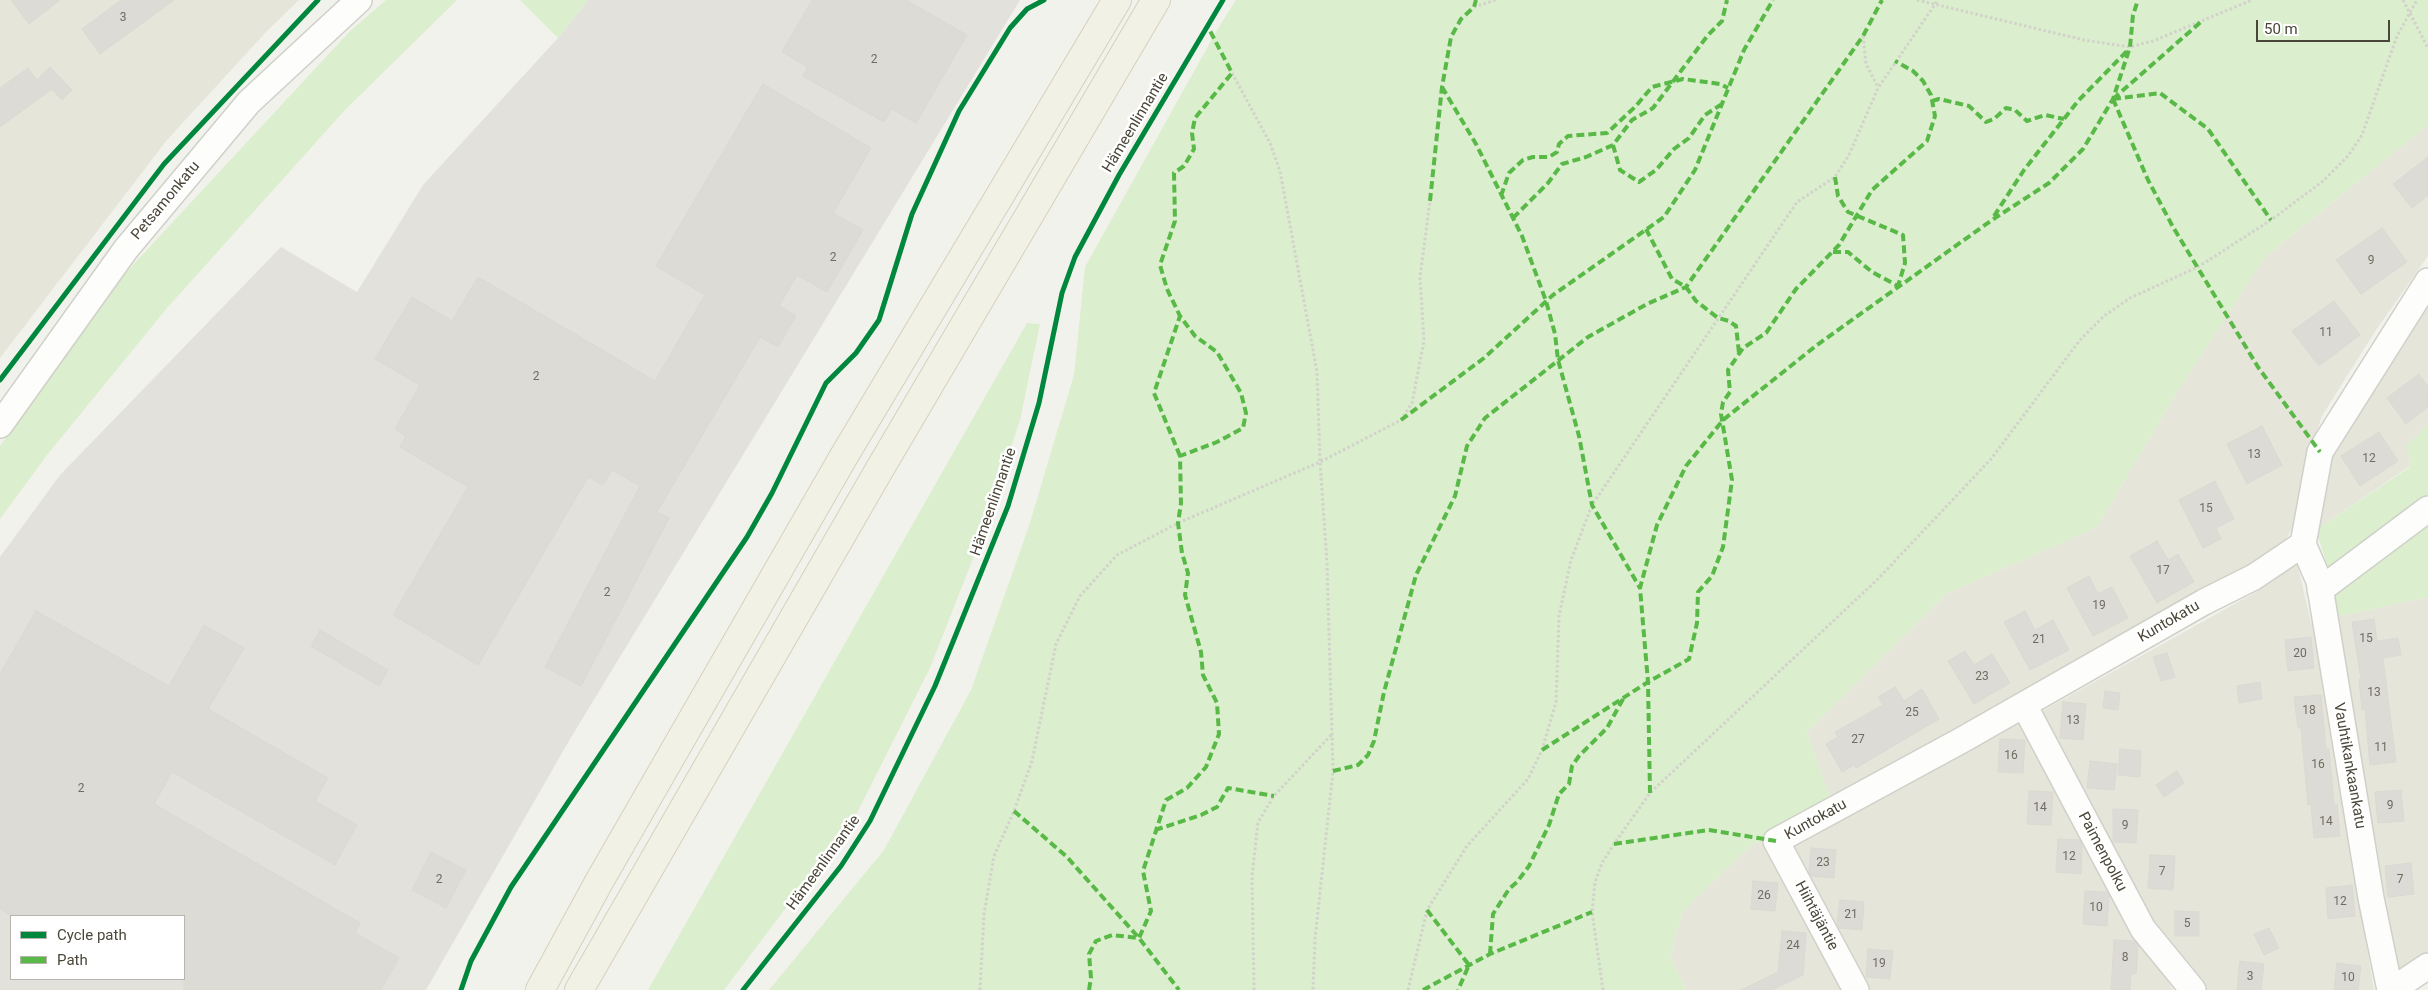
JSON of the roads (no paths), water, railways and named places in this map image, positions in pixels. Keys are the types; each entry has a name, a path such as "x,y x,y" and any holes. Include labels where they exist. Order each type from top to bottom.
{"main road":[{"path":"540,990 600,880 844,456 1117,0"},
{"path":"579,990 863,497 1156,0"}],"street":[{"name":"Petsamonkatu","path":"0,425 126,249 236,117 249,102 359,0"},
{"path":"2303,544 2320,452 2428,281"},
{"path":"2320,590 2428,509"},
{"name":"Vauhtikankaankatu","path":"2303,544 2319,581 2370,888 2391,990"},
{"name":"Kuntokatu","path":"1776,842 2024,705 2204,602 2254,577 2303,544"},
{"name":"Paimenpolku","path":"2024,705 2143,929 2193,990"},
{"name":"Hiihtäjäntie","path":"1776,842 1856,990"},
{"path":"2391,990 2428,966"}]}
